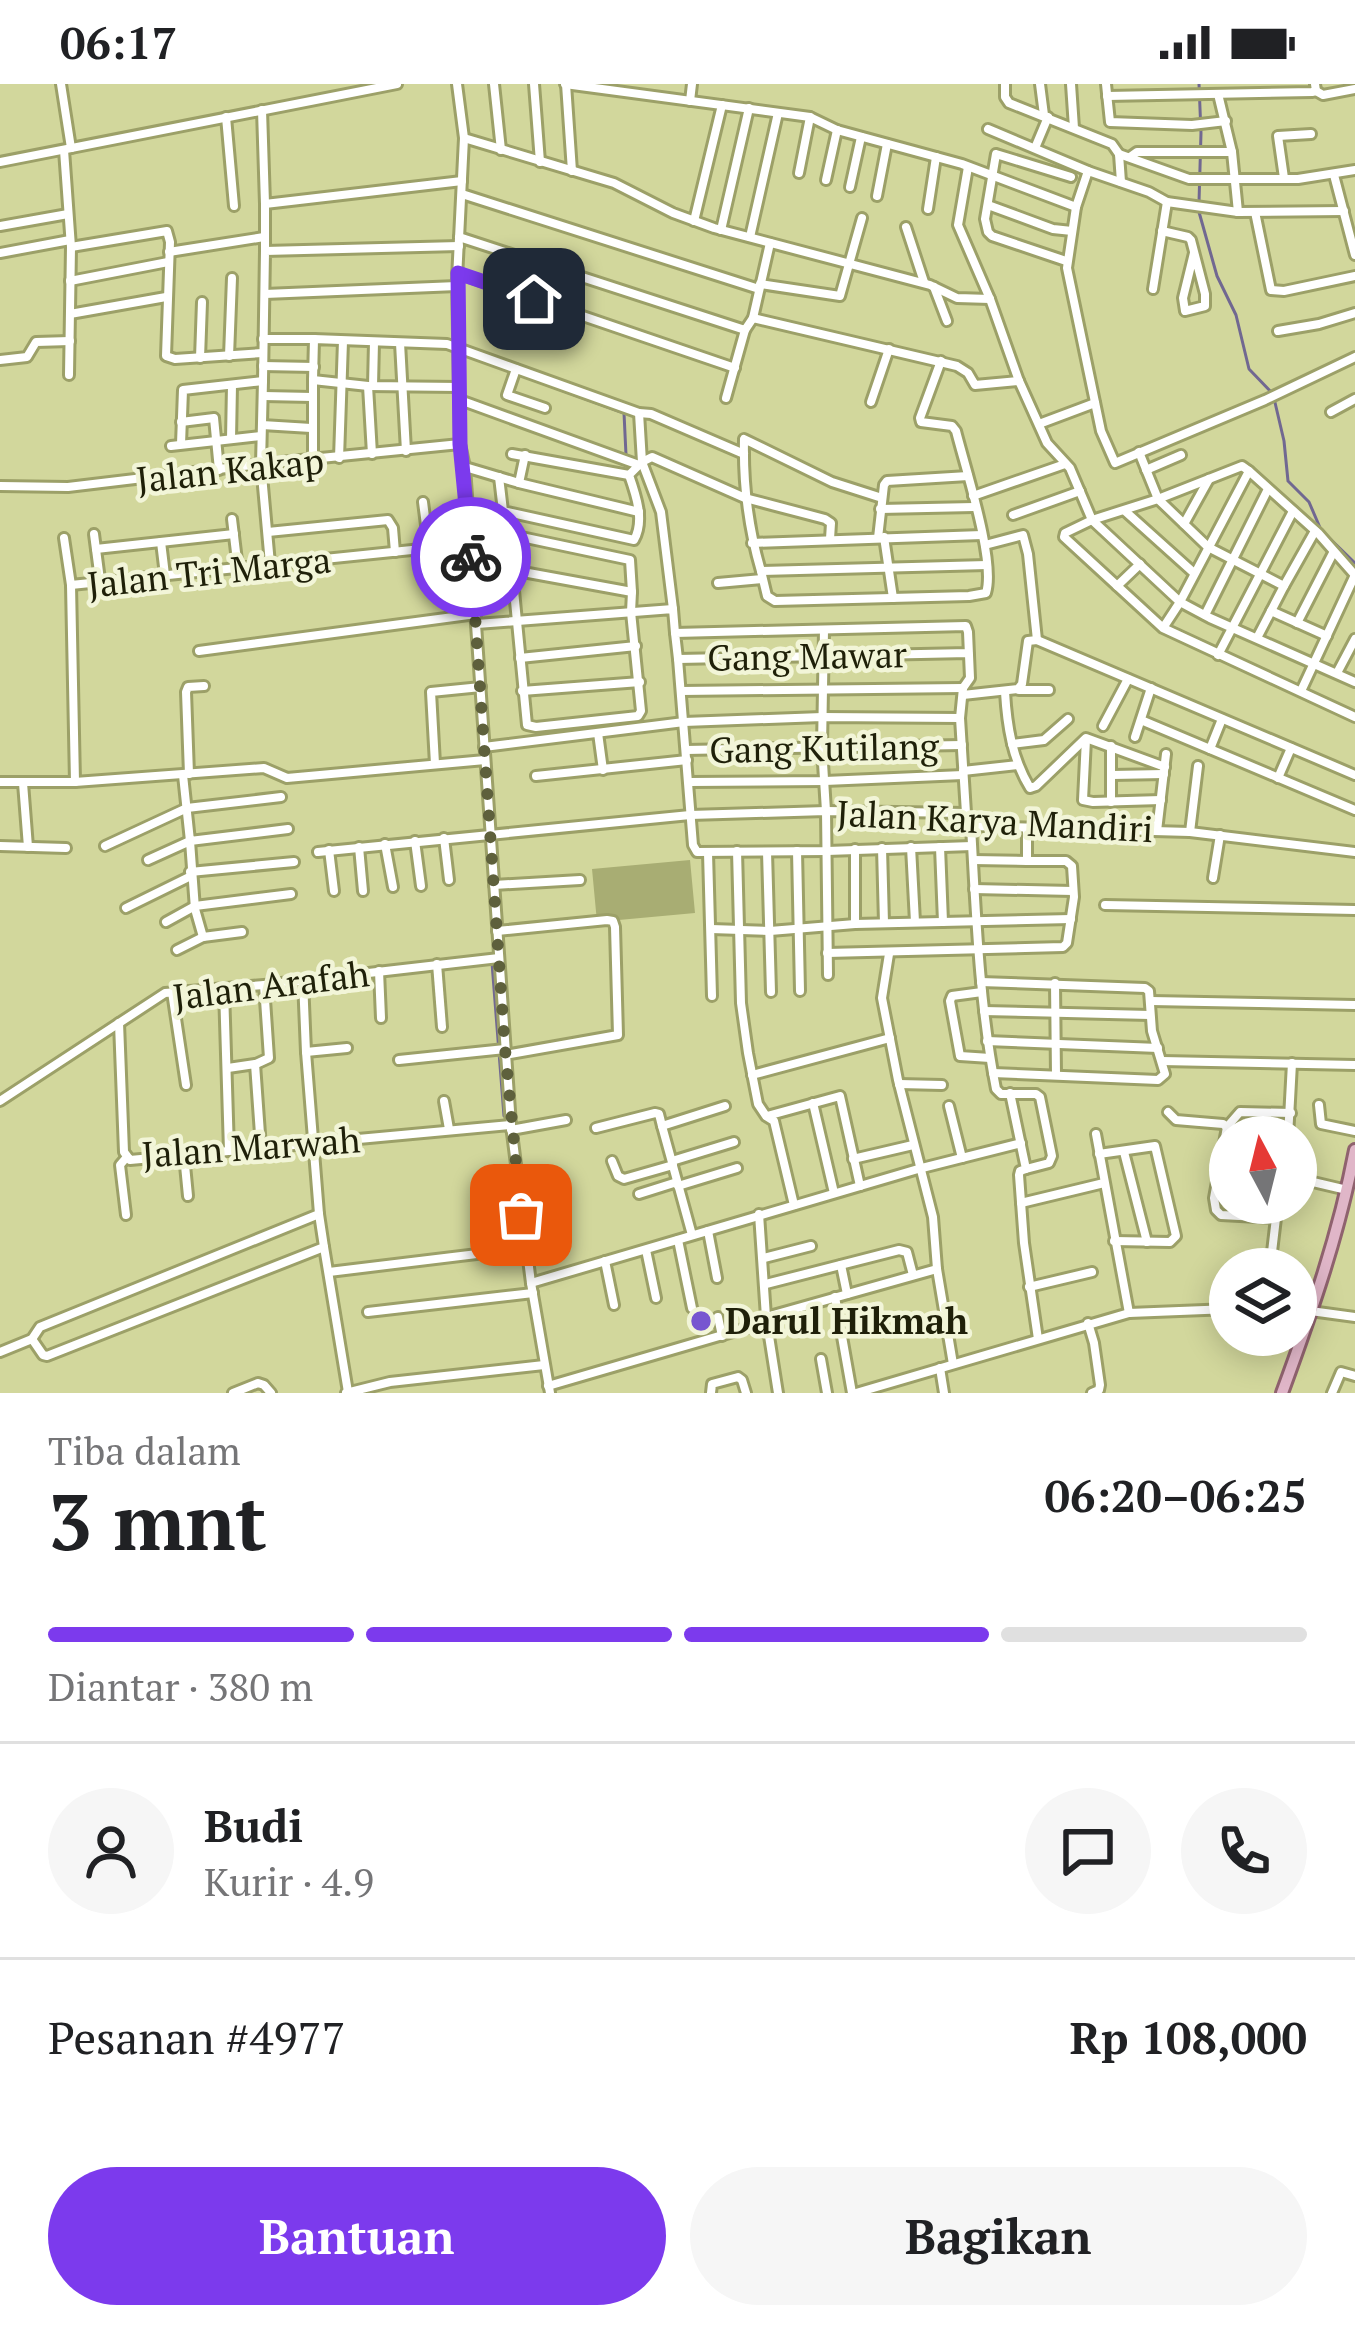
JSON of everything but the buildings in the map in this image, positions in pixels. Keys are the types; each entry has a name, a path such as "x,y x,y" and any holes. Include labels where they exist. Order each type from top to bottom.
{"main road":[{"path":"1317,1298 1349,1198 1355,1150"},
{"path":"1282,1393 1296,1356"}],"street":[{"path":"62,84 71,244 69,375"},
{"path":"0,162 397,84"},
{"path":"458,84 464,138 457,286 460,444 477,619 511,1127 549,1390 835,1297 938,1269"},
{"path":"494,84 501,150"},
{"path":"534,84 540,162"},
{"path":"572,171 565,84 810,117 837,130 968,167 1076,207"},
{"path":"690,101 692,84"},
{"path":"1005,84 1009,104 1112,144"},
{"path":"1035,148 1046,116 1040,84"},
{"path":"1071,84 1074,128"},
{"path":"1106,84 1121,183"},
{"path":"1107,96 1315,88 1323,95 1355,89"},
{"path":"1218,94 1232,152 1238,212"},
{"path":"694,221 722,105"},
{"path":"721,230 749,108"},
{"path":"262,110 261,464 270,564"},
{"path":"750,237 778,112"},
{"path":"226,117 234,206"},
{"path":"799,173 810,117"},
{"path":"1110,122 1226,121"},
{"path":"826,180 837,130"},
{"path":"988,130 1167,202 1238,212 1344,211"},
{"path":"1284,178 1278,136 1311,134"},
{"path":"850,187 861,137"},
{"path":"464,138 614,183 721,230 929,285 947,296 990,299"},
{"path":"877,196 886,144"},
{"path":"1130,157 1137,152 1232,152"},
{"path":"1066,261 990,235 985,219 999,153 1071,177"},
{"path":"1119,154 1189,178 1284,178 1355,170"},
{"path":"928,208 935,157"},
{"path":"968,167 958,225 1047,443 1070,467 1093,520 1180,602 1355,682"},
{"path":"1088,171 1066,261 1101,431 1115,463 1355,356"},
{"path":"1334,175 1355,256"},
{"path":"265,204 462,182"},
{"path":"462,194 760,286 839,296 862,218"},
{"path":"1153,289 1167,202"},
{"path":"988,205 1053,229 1072,231"},
{"path":"1255,212 1271,290 1355,275"},
{"path":"0,226 68,214"},
{"path":"906,227 947,321"},
{"path":"0,253 166,231 170,237 166,356 262,353"},
{"path":"1162,231 1189,237 1194,253 1205,306 1185,311 1183,298 1194,253"},
{"path":"70,281 265,236"},
{"path":"265,251 459,241 745,330"},
{"path":"726,398 745,330 753,318 770,243"},
{"path":"458,273 735,368"},
{"path":"229,356 232,278"},
{"path":"265,294 457,286"},
{"path":"70,314 166,297"},
{"path":"200,358 202,302"},
{"path":"1278,331 1355,313"},
{"path":"753,318 941,362 966,371 975,385 1019,381"},
{"path":"263,339 446,344 651,414 744,454"},
{"path":"313,460 314,339"},
{"path":"339,458 343,340"},
{"path":"0,360 27,357 36,342 70,341"},
{"path":"372,454 374,342"},
{"path":"400,343 406,451"},
{"path":"871,402 889,349"},
{"path":"941,362 920,418 955,428 968,476 974,501 983,540 989,586 985,594 775,601 767,596 745,498 744,439 881,504 974,501 1065,464"},
{"path":"263,366 314,367"},
{"path":"516,369 506,395 544,408"},
{"path":"313,380 459,387"},
{"path":"263,381 182,390 176,445 216,442 261,430 311,428"},
{"path":"231,439 232,385"},
{"path":"264,396 312,397"},
{"path":"459,399 640,464"},
{"path":"1331,412 1355,399"},
{"path":"1039,424 1095,403"},
{"name":"Gang Mawar","path":"639,413 640,464 661,512 678,659 969,653"},
{"path":"181,422 232,416"},
{"path":"214,418 219,470"},
{"name":"Jalan Kakap","path":"0,486 68,487 460,444"},
{"path":"1139,452 1158,499 1208,547 1284,586"},
{"path":"512,454 629,475"},
{"path":"1146,470 1181,454"},
{"path":"519,483 525,455"},
{"path":"629,475 652,458 745,498 828,520 830,539"},
{"path":"465,466 639,512"},
{"path":"1245,468 1093,520 1064,536 1163,628 1355,717"},
{"path":"1245,468 1315,531 1355,575 1301,691"},
{"path":"1163,628 1195,574 1245,468"},
{"path":"499,477 504,511 631,540 639,531 639,512 629,475"},
{"path":"892,598 881,537 884,484 968,476"},
{"path":"1184,524 1209,478"},
{"path":"1205,615 1268,489"},
{"path":"1013,515 1080,490"},
{"path":"423,502 429,548"},
{"path":"1124,510 1195,574"},
{"path":"1218,655 1293,511"},
{"path":"232,519 238,568"},
{"path":"268,532 386,520 392,524 395,552"},
{"path":"1257,638 1315,531"},
{"path":"94,534 100,581"},
{"path":"96,550 234,534"},
{"path":"515,535 628,559 640,682 638,716 536,728 526,724 512,570 509,539 515,535"},
{"path":"752,543 881,537 983,540 1023,535 1036,640"},
{"path":"64,538 71,585"},
{"path":"160,542 164,575"},
{"name":"Jalan Tri Marga","path":"75,782 71,585 470,544"},
{"path":"1297,623 1333,553"},
{"path":"1117,586 1140,564"},
{"path":"718,583 762,575 987,565"},
{"path":"512,570 632,592"},
{"path":"199,651 477,619 517,621 673,609"},
{"path":"1271,611 1327,636"},
{"path":"678,633 963,626 968,632 970,681 963,691 960,718 965,813"},
{"path":"824,630 821,747 828,975"},
{"path":"1337,673 1355,639"},
{"path":"1017,690 1028,641 1036,640 1355,775"},
{"path":"520,658 636,646"},
{"path":"678,659 690,815 698,853 972,846"},
{"path":"1103,726 1128,679"},
{"path":"522,692 640,682"},
{"path":"203,937 190,874 186,692 188,687 204,686"},
{"path":"436,764 431,692 481,687"},
{"path":"1135,737 1150,688"},
{"path":"681,691 1049,690"},
{"path":"1005,692 1007,726 1028,786 1036,787 1086,738"},
{"path":"484,747 684,722 960,718"},
{"path":"1210,749 1222,718"},
{"path":"1012,744 1044,740 1068,719"},
{"path":"1141,720 1355,810"},
{"path":"598,733 602,770"},
{"path":"1086,738 1165,770"},
{"path":"1086,738 1083,800 1161,800"},
{"name":"Gang Kutilang","path":"536,776 687,756 821,747 962,745"},
{"path":"1111,746 1111,802"},
{"path":"1278,778 1292,748"},
{"path":"1157,831 1166,754"},
{"path":"0,782 75,782 264,768 287,778 485,760"},
{"path":"689,782 825,782 1018,765"},
{"path":"1190,832 1198,766"},
{"path":"1111,775 1165,770"},
{"path":"23,783 28,847"},
{"path":"105,846 187,808 280,797"},
{"name":"Jalan Karya Mandiri","path":"334,891 324,851 690,815 965,813 971,826 1190,832 1355,852"},
{"path":"971,826 981,987 997,1092 1036,1094 1042,1100 1052,1159 1018,1174 1038,1339"},
{"path":"1027,828 1027,861"},
{"path":"148,860 190,841 288,829"},
{"path":"1213,878 1220,835"},
{"path":"444,838 449,880"},
{"path":"416,841 421,886"},
{"path":"385,844 393,887"},
{"path":"0,847 66,848"},
{"path":"359,847 363,892"},
{"path":"911,847 915,922"},
{"path":"940,847 943,922"},
{"path":"855,848 855,924"},
{"path":"882,848 884,923"},
{"path":"736,851 741,1003 752,1075 758,1104 774,1120 794,1204"},
{"path":"797,851 800,991"},
{"path":"767,852 771,992"},
{"path":"708,854 712,995"},
{"path":"827,953 1063,947 1067,943 1074,874 1069,862 973,860"},
{"path":"126,908 190,874 294,862"},
{"path":"494,885 580,880"},
{"path":"974,889 1073,892"},
{"path":"166,922 195,906 291,894"},
{"path":"1105,905 1355,910"},
{"path":"711,929 770,931 855,924 1071,919"},
{"path":"399,1060 505,1052 618,1035 613,921 497,931"},
{"path":"178,950 203,937 242,932"},
{"path":"889,953 882,998 933,1217 952,1364"},
{"name":"Jalan Arafah","path":"0,1101 161,995 499,958"},
{"path":"437,964 442,1027"},
{"path":"380,971 381,1018"},
{"path":"304,980 319,1214 347,1392 390,1382 544,1366"},
{"path":"1055,983 1056,1075"},
{"path":"990,1058 960,1056 952,996 981,987 1055,983 1149,991 1165,1074 1158,1080 993,1072"},
{"path":"228,1068 269,1058 264,985"},
{"path":"224,989 229,1151"},
{"path":"172,992 186,1085"},
{"path":"1150,1001 1355,1006"},
{"path":"984,1011 1150,1015"},
{"name":"Jalan Marwah","path":"118,1023 126,1158 131,1160 566,1120"},
{"path":"752,1075 890,1038"},
{"path":"987,1041 1158,1048"},
{"path":"306,1052 347,1048"},
{"path":"1162,1061 1355,1065"},
{"path":"255,1064 261,1148"},
{"path":"1291,1116 1292,1064"},
{"path":"899,1084 942,1085"},
{"path":"1010,1093 1026,1169"},
{"path":"766,1116 840,1096 860,1186"},
{"path":"444,1101 449,1129"},
{"path":"813,1103 834,1193"},
{"path":"662,1126 725,1106"},
{"path":"949,1106 962,1158"},
{"path":"1319,1106 1321,1124 1355,1131"},
{"path":"1168,1112 1176,1120 1209,1123"},
{"path":"1237,1116 1240,1112 1291,1112"},
{"path":"596,1128 659,1114 692,1235"},
{"path":"1096,1135 1129,1313"},
{"path":"612,1161 624,1179 734,1142"},
{"path":"368,1312 532,1288 759,1214 1022,1143"},
{"path":"854,1159 913,1145"},
{"path":"1099,1154 1156,1147 1176,1239 1114,1241"},
{"path":"1124,1151 1147,1242"},
{"path":"184,1155 188,1196"},
{"path":"126,1158 121,1163 126,1215"},
{"path":"639,1194 737,1168"},
{"path":"1021,1203 1104,1183"},
{"path":"1317,1186 1349,1198"},
{"path":"0,1352 32,1339 40,1327 319,1214"},
{"path":"759,1214 778,1393"},
{"path":"708,1231 718,1278"},
{"path":"677,1240 692,1308"},
{"path":"764,1258 811,1246"},
{"path":"32,1339 47,1356 324,1247"},
{"path":"329,1272 526,1248"},
{"path":"646,1250 656,1298"},
{"path":"766,1284 904,1250 913,1275"},
{"path":"605,1261 614,1305"},
{"path":"842,1265 847,1294"},
{"path":"1029,1287 1092,1272"},
{"path":"835,1297 854,1393 1129,1313 1209,1310"},
{"path":"1317,1311 1355,1317"},
{"path":"718,1318 722,1336"},
{"path":"1088,1323 1100,1385 1092,1393"},
{"path":"821,1359 827,1393"},
{"path":"940,1368 944,1393"},
{"path":"1332,1393 1341,1372 1355,1376"},
{"path":"711,1393 715,1382 738,1377 746,1393"},
{"path":"898,1382 900,1393"},
{"path":"233,1393 258,1383 271,1393"}],"green space":[{"path":"690,860 695,913 597,922 592,869"}],"waterway":[{"path":"1199,84 1199,202"},
{"path":"1199,212 1217,276 1236,315 1249,369 1273,394 1288,481 1309,502 1321,530 1355,563"},
{"path":"520,375 624,413 626,455"},
{"path":"492,963 504,1116"}],"way so far":[{"path":"471,557 521,1215"}],"place":[{"name":"Darul Hikmah","path":"701,1321"}],"route":[{"path":"471,557 460,444 458,273 534,299"}]}
